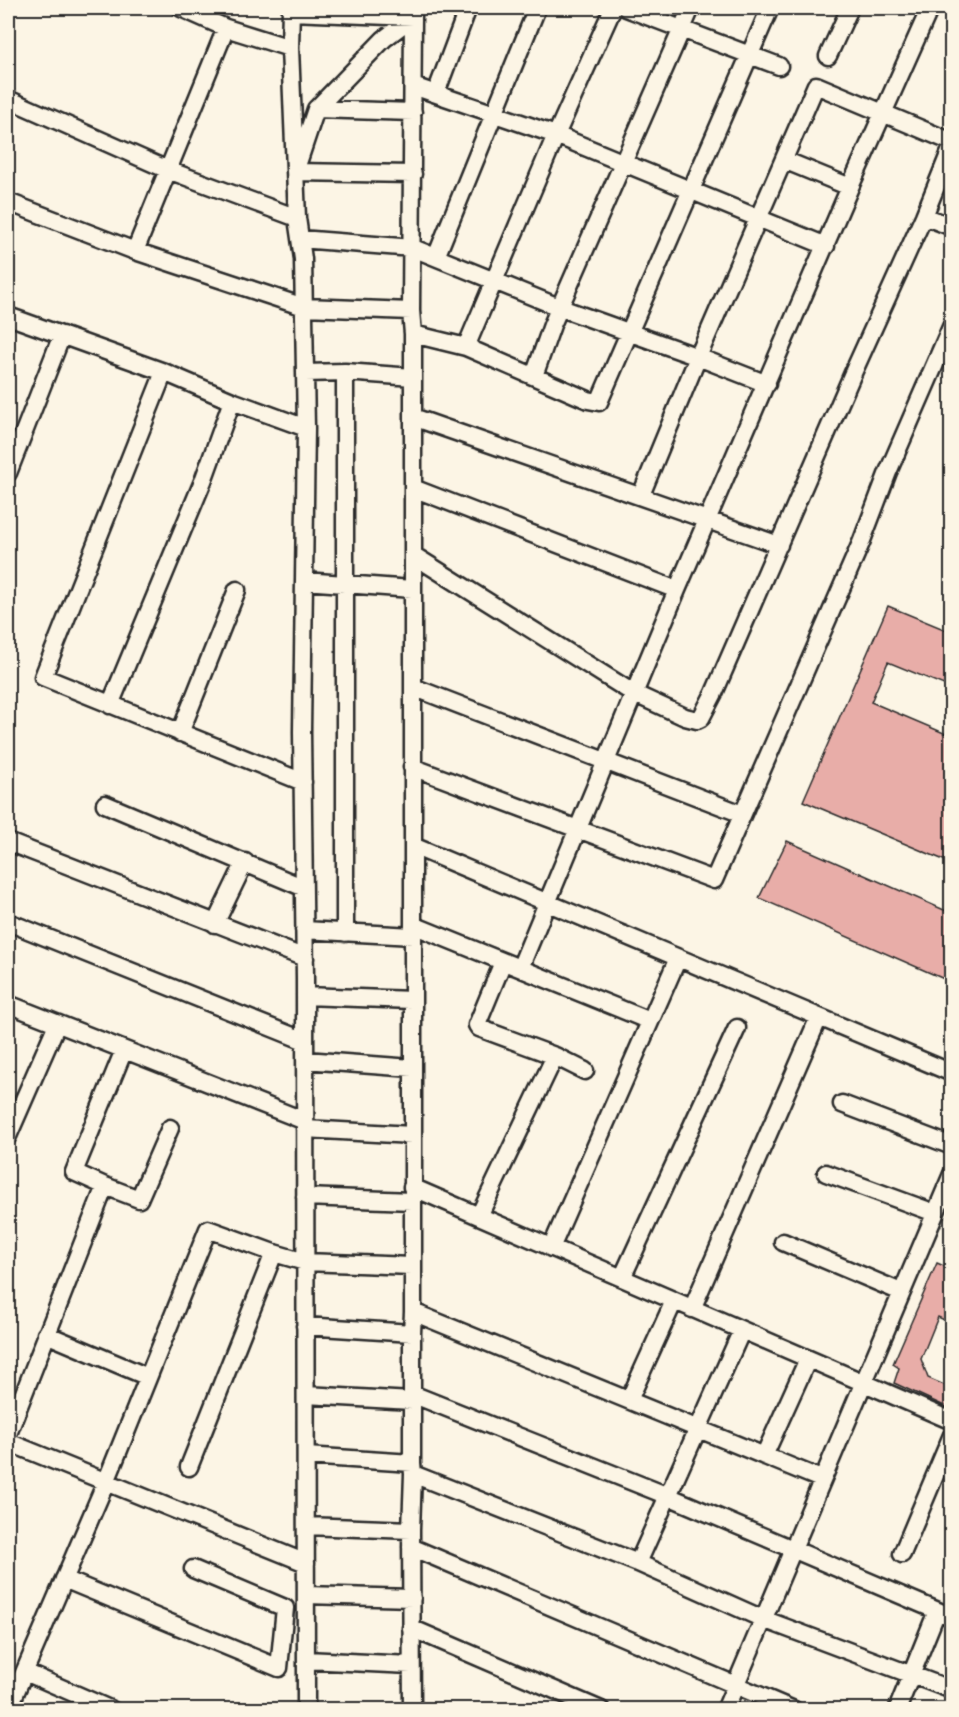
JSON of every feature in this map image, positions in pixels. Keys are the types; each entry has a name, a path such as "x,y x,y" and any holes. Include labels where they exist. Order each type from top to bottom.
{"street":[{"path":"181,8 226,28 290,48"},
{"path":"436,93 468,8"},
{"path":"436,257 537,8"},
{"path":"466,346 556,135 614,8"},
{"path":"626,8 779,66"},
{"path":"534,376 552,325 690,8"},
{"path":"413,334 466,346 588,400 599,402 770,8"},
{"path":"828,56 850,8"},
{"path":"520,968 707,519 930,8"},
{"path":"306,1710 303,782 306,428 303,259 297,218 290,48 291,10 413,12"},
{"path":"412,1710 412,1333 414,1312 412,1266 413,334 411,311 413,12"},
{"path":"295,172 316,110 413,12"},
{"path":"135,251 226,28"},
{"path":"412,555 633,693 685,717 697,720 701,718 924,216 951,144 816,85 640,495"},
{"path":"413,86 556,135 826,246"},
{"path":"8,99 168,170 297,218"},
{"path":"316,110 413,112"},
{"path":"784,160 850,188"},
{"path":"295,172 413,174"},
{"path":"8,202 135,251 304,307 411,311"},
{"path":"924,216 951,227"},
{"path":"300,239 413,248 561,308 766,384"},
{"path":"8,316 165,372 232,401 306,428"},
{"path":"412,767 714,880 861,543 888,472 951,325"},
{"path":"8,473 13,445 62,335"},
{"path":"165,372 43,677 303,782"},
{"path":"305,373 345,372 413,377"},
{"path":"345,372 345,933"},
{"path":"110,705 202,481 232,401"},
{"path":"413,417 779,544"},
{"path":"413,488 677,590"},
{"path":"304,581 412,590"},
{"path":"180,733 237,590"},
{"path":"412,687 742,814"},
{"path":"105,804 303,887"},
{"path":"8,842 305,958"},
{"path":"412,846 951,1073"},
{"path":"215,924 245,862"},
{"path":"8,922 305,1041"},
{"path":"304,930 345,933 413,931 520,968 650,1022"},
{"path":"551,1248 678,958"},
{"path":"503,962 477,1025 479,1029 555,1056 585,1071"},
{"path":"305,996 412,1000"},
{"path":"8,1004 305,1125 412,1135"},
{"path":"692,1308 819,1017"},
{"path":"8,1136 57,1024"},
{"path":"622,1278 737,1028"},
{"path":"124,1050 74,1172 140,1199 170,1128"},
{"path":"479,1216 555,1056"},
{"path":"305,1060 412,1068"},
{"path":"842,1104 951,1146"},
{"path":"826,1173 935,1213"},
{"path":"725,1710 951,1174"},
{"path":"8,1434 105,1186"},
{"path":"305,1197 412,1194 479,1216 951,1421"},
{"path":"8,1710 106,1482 208,1229 305,1262 412,1266"},
{"path":"783,1242 901,1292"},
{"path":"189,1467 274,1253"},
{"path":"629,1400 674,1301"},
{"path":"414,1312 821,1479"},
{"path":"305,1326 412,1333"},
{"path":"638,1563 742,1330"},
{"path":"46,1334 148,1377"},
{"path":"764,1456 808,1359"},
{"path":"306,1395 412,1397 668,1496 944,1614 911,1676 897,1710"},
{"path":"902,1554 951,1435"},
{"path":"8,1442 306,1563"},
{"path":"306,1456 413,1468 638,1563 763,1619 951,1690"},
{"path":"306,1526 411,1539 735,1686 794,1710"},
{"path":"64,1579 279,1668 285,1608 193,1569"},
{"path":"306,1594 411,1598"},
{"path":"411,1628 601,1710"},
{"path":"306,1660 411,1665"},
{"path":"25,1672 112,1710"}],"building":[{"path":"888,606 951,632 951,688 888,662 871,702 951,736 951,863 803,801"},
{"path":"787,841 951,913 951,982 759,898"},
{"path":"937,1263 951,1269 951,1323 938,1317 921,1359 928,1378 951,1388 951,1409 894,1383 899,1368 893,1364"}]}
